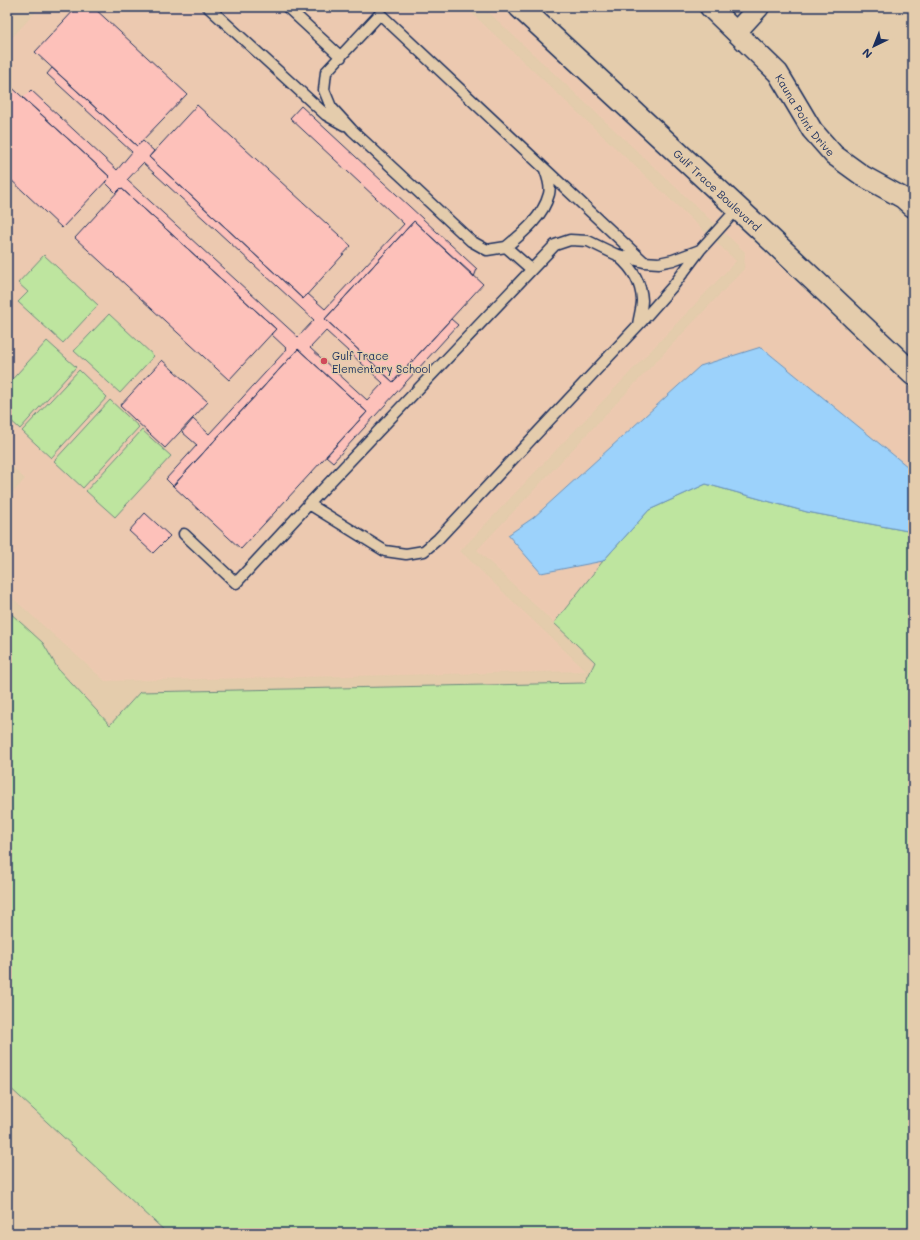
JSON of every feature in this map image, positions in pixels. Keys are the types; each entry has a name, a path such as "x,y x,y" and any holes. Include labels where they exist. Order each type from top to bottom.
{"street":[{"name":"Gulf Trace Boulevard","path":"520,7 738,208 913,374"},
{"name":"Kauna Point Drive","path":"710,7 778,73 812,130 834,155 863,176 903,198 913,207"},
{"path":"736,32 759,7"}],"lane":[{"path":"208,7 326,115 352,130"},
{"path":"287,7 341,56"},
{"path":"545,169 549,181 549,194 534,222 506,247 487,250 471,241 352,130 331,107 324,90 326,72 383,11 545,169 644,262"},
{"path":"309,504 385,551 406,554 424,551 438,539 638,325 673,286 700,250 738,208"},
{"path":"184,534 236,583 555,245 570,240 588,241 615,254 644,262 659,263 673,260 700,250"},
{"path":"506,247 531,269"},
{"path":"615,254 628,265 637,278 642,300 638,325"}],"shaded area":[{"name":"Gulf Trace Elementary School","path":"40,7 465,7 736,261 460,551 586,671 105,681 7,593 7,499 25,479 7,462 7,43"},
{"path":"483,7 501,7 729,218 913,392 913,471 761,347 533,518 509,534 541,573 603,561 554,623 477,550 744,269 745,252"}],"green space":[{"path":"44,255 98,305 63,343 18,302 28,292 18,283"},
{"path":"109,314 154,356 120,393 74,351"},
{"path":"47,341 76,367 20,429 7,417 7,385"},
{"path":"79,370 107,397 51,458 22,431"},
{"path":"110,400 139,427 83,488 54,461"},
{"path":"142,430 171,456 115,517 86,491"},
{"path":"706,484 807,512 913,532 913,1233 167,1233 7,1085 7,610 43,643 58,669 110,725 140,692 585,683 595,662 554,623 603,561 649,510"}],"water":[{"path":"761,347 913,471 913,532 807,512 706,484 649,510 603,561 541,573 508,535 533,518 700,366"}],"building":[{"path":"77,7 93,7 187,94 137,146 35,52"},
{"path":"52,68 137,146 143,141 154,151 149,157 303,299 308,294 325,309 404,224 290,118 301,106 477,269 474,277 414,221 325,319 393,382 451,319 458,325 333,462 326,456 367,412 298,349 173,486 166,479 197,445 182,432 193,419 209,434 287,349 271,334 276,329 121,188 116,193 105,182 110,177 23,98 31,90 117,170 132,152 47,74","holes":["143,163 314,320 298,337 127,180","326,331 383,383 367,400 310,348"]},
{"path":"7,83 110,177 62,228 7,176"},
{"path":"197,105 351,246 303,299 149,157"},
{"path":"121,188 276,329 229,380 75,238"},
{"path":"414,221 483,284 393,382 325,319"},
{"path":"298,349 367,412 241,549 173,486"},
{"path":"162,360 208,402 165,448 120,406"},
{"path":"145,513 170,536 153,553 129,531"}],"place":[{"name":"Gulf Trace Elementary School","path":"324,361"}]}
